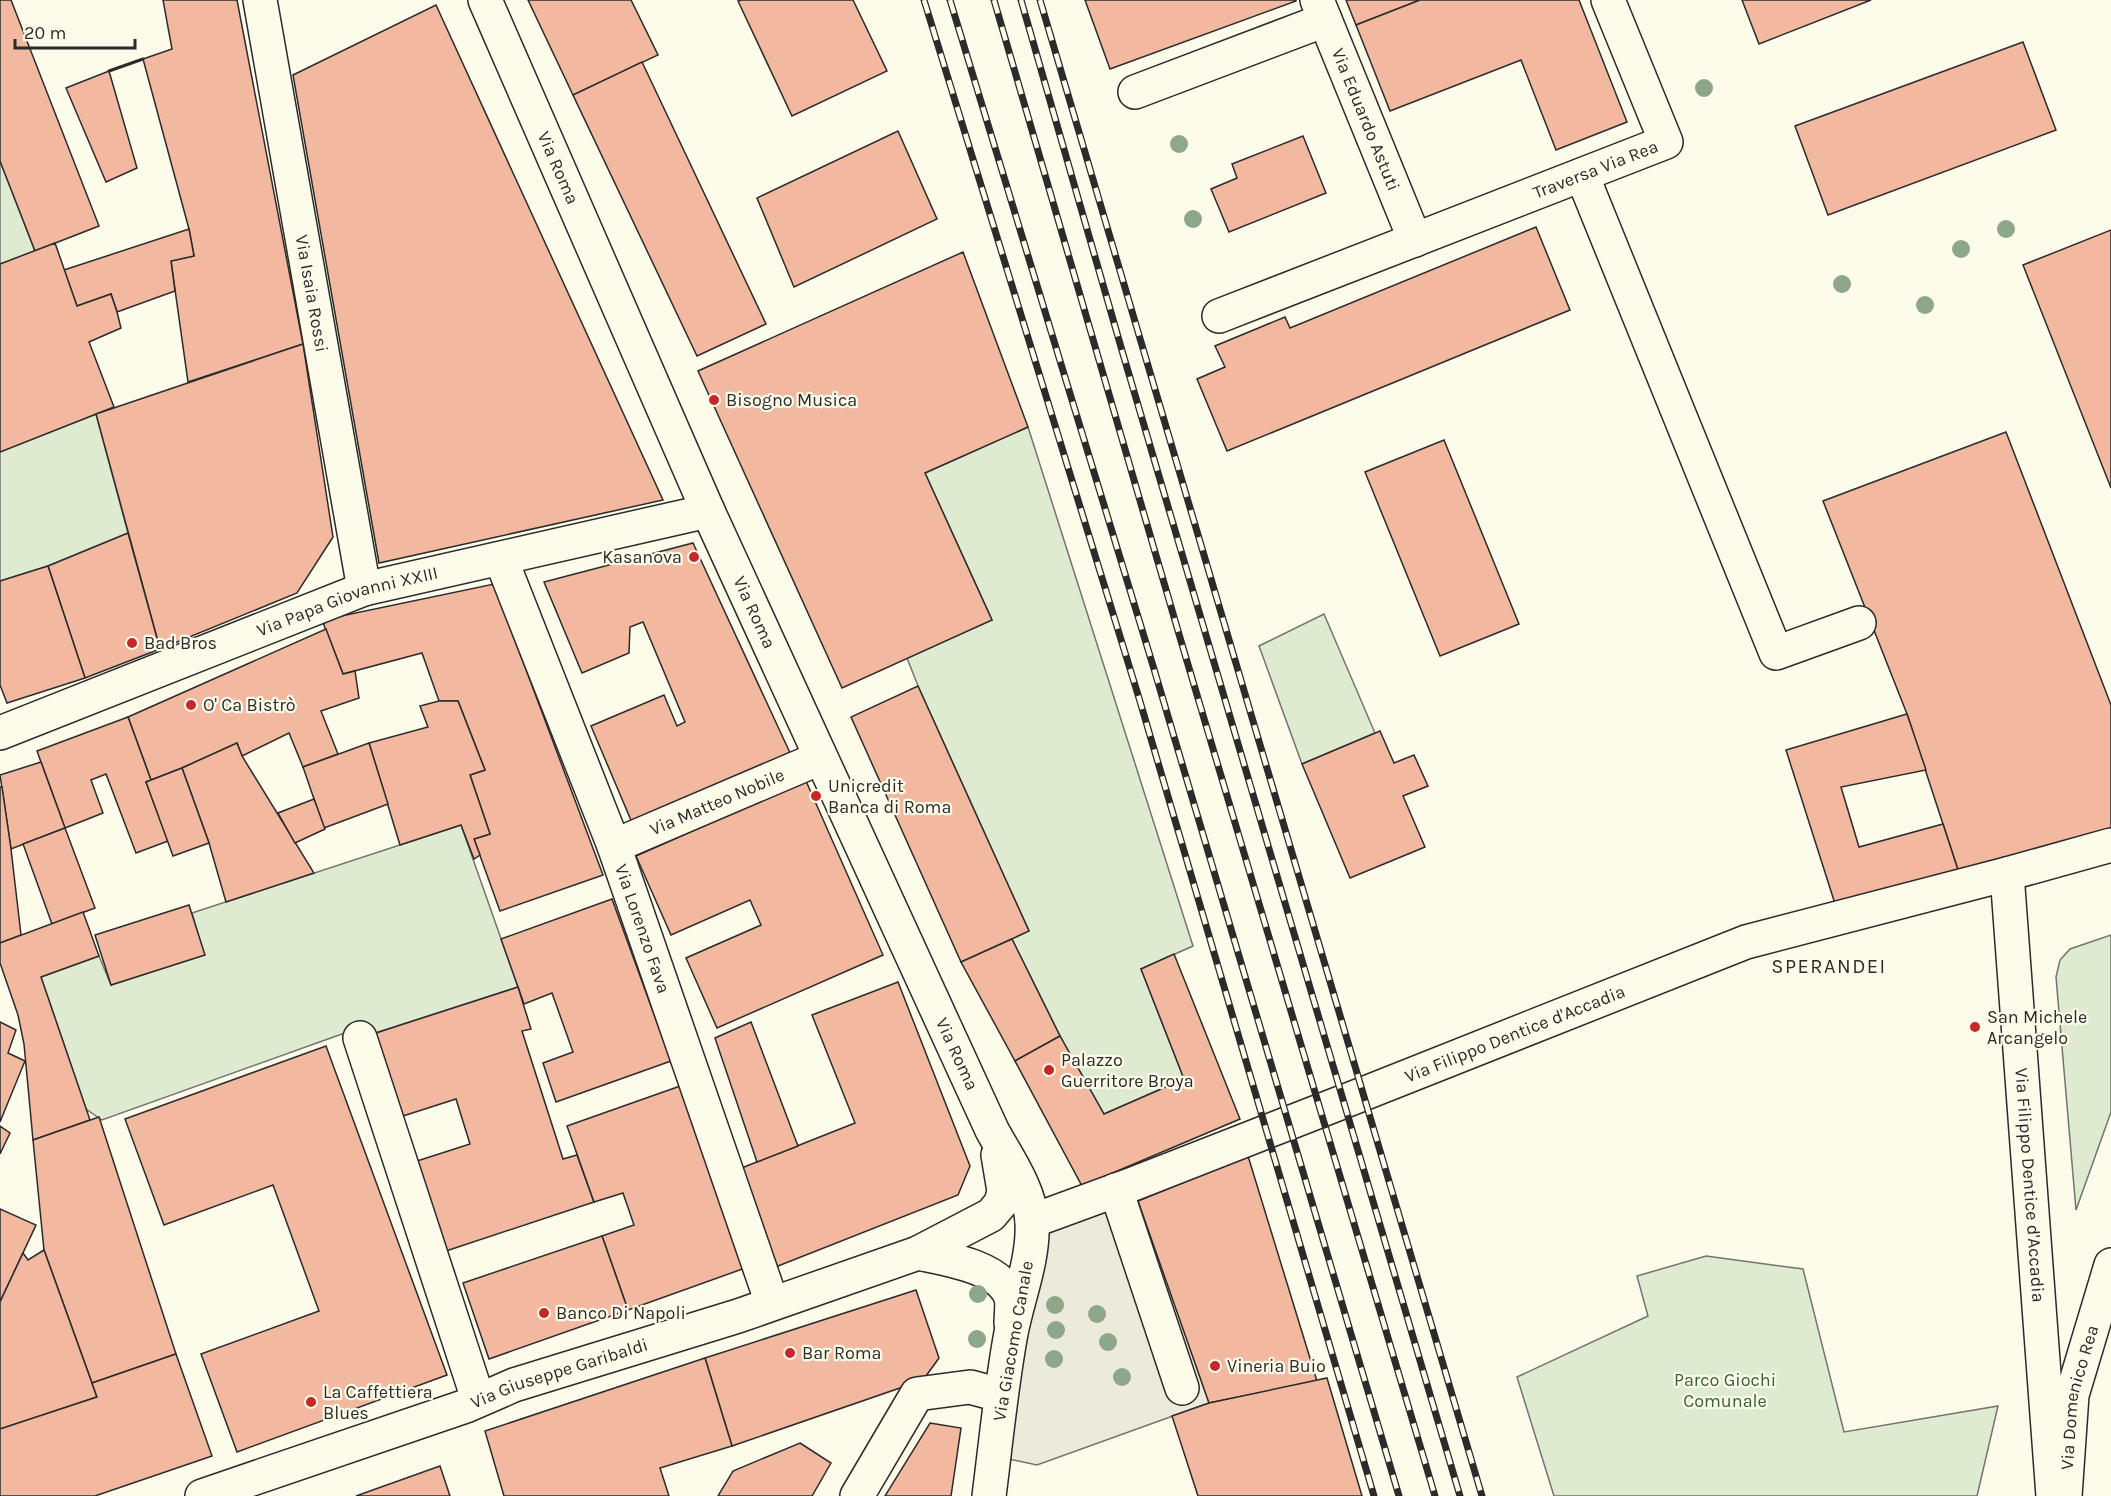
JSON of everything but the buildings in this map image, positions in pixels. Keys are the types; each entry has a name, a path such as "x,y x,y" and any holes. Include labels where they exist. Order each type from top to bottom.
{"street":[{"name":"Via Isaia Rossi","path":"260,0 364,589"},
{"name":"Via Roma","path":"485,0 708,511 992,1130 1026,1195 1032,1221"},
{"name":"Traversa Via Rea","path":"1219,316 1665,142 1608,0"},
{"path":"1135,92 1321,10"},
{"name":"Via Eduardo Astuti","path":"1321,10 1415,240"},
{"path":"1582,175 1776,653 1859,623"},
{"name":"Via Papa Giovanni XXIII","path":"0,733 364,589 708,511"},
{"name":"Via Lorenzo Fava","path":"501,559 614,846 772,1303"},
{"name":"Via Matteo Nobile","path":"614,846 820,758"},
{"name":"Via Filippo Dentice d'Accadia","path":"1032,1221 1746,942 2111,845"},
{"name":"Via Filippo Dentice d'Accadia","path":"2007,874 2053,1496"},
{"path":"360,1038 478,1399"},
{"name":"Via Giuseppe Garibaldi","path":"202,1496 456,1409 514,1385 738,1316 918,1253 990,1215 1001,1203 1004,1178 992,1130"},
{"path":"1116,1190 1182,1388"},
{"name":"Via Giacomo Canale","path":"989,1496 1000,1395 1011,1331 1030,1248 1032,1221"},
{"path":"918,1253 958,1261 993,1275 1011,1296 1011,1331"},
{"name":"Via Domenico Rea","path":"2065,1496 2072,1395 2110,1272"},
{"path":"857,1496 917,1394 970,1387 1000,1395"}],"green space":[{"path":"0,161 35,251 0,264"},
{"path":"96,414 128,533 48,566 0,581 0,452"},
{"path":"1028,427 1193,946 1141,969 1184,1079 1104,1114 1060,1036 1012,939 1029,931 907,658 992,620 925,473"},
{"path":"1324,614 1375,733 1302,764 1259,646"},
{"path":"461,825 518,987 347,1042 342,1034 102,1120 86,1109 41,977 99,956 111,985 204,955 192,913"},
{"path":"2111,935 2111,1112 2076,1210 2056,977 2060,960 2070,949"},
{"name":"Parco Giochi Comunale","path":"1706,1256 1803,1269 1844,1432 1998,1406 1977,1496 1554,1496 1517,1377 1648,1316 1637,1276"}],"shaded area":[{"path":"1133,1184 1209,1403 1037,1465 994,1456 1032,1221"}],"railway":[{"path":"924,0 1139,698 1374,1496"},
{"path":"950,0 1154,669 1399,1496"},
{"path":"994,0 1181,641 1435,1496"},
{"path":"1021,0 1123,354 1460,1496"},
{"path":"1040,0 1482,1496"}],"wall":[{"path":"109,71 143,59"}],"place":[{"name":"Bisogno Musica","path":"714,400"},
{"name":"Kasanova","path":"694,557"},
{"name":"Bad Bros","path":"132,643"},
{"name":"O' Ca Bistrò","path":"191,705"},
{"name":"Unicredit Banca di Roma","path":"816,796"},
{"name":"San Michele Arcangelo","path":"1975,1027"},
{"name":"Palazzo Guerritore Broya","path":"1049,1070"},
{"name":"Banco Di Napoli","path":"544,1313"},
{"name":"Bar Roma","path":"790,1353"},
{"name":"Vineria Buio","path":"1215,1366"},
{"name":"La Caffettiera Blues","path":"311,1402"}],"district":[{"name":"SPERANDEI","path":"1829,966"}]}
